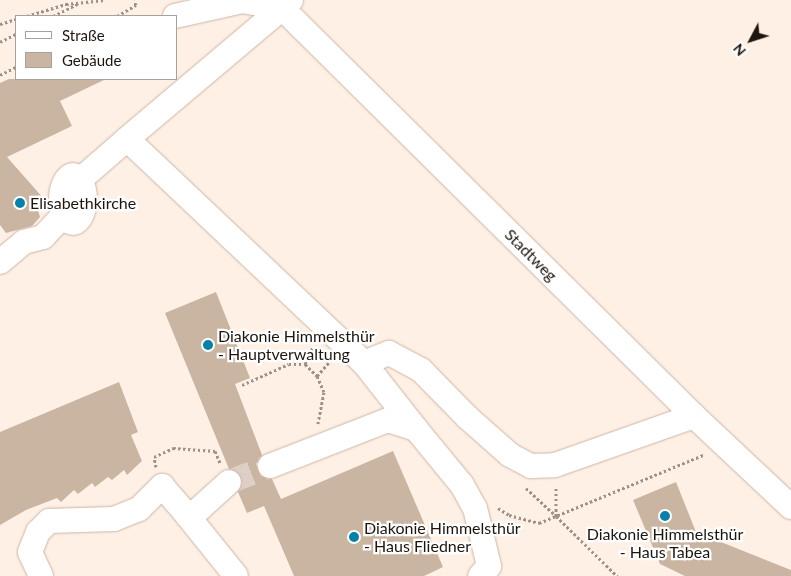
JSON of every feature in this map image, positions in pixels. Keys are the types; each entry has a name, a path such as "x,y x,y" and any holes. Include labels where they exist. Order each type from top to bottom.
{"street":[{"path":"178,15 242,1 287,4"},
{"path":"0,262 24,242 43,237 61,218 76,188 128,139 287,4"},
{"name":"Stadtweg","path":"287,4 694,416 791,508"},
{"path":"128,139 335,343 364,363 462,485 475,508 490,566 480,576"},
{"path":"364,363 389,353 421,370 467,417 510,455 531,466 556,465 694,416"},
{"path":"270,466 388,420 416,429"},
{"path":"187,515 197,511 229,482"},
{"path":"40,576 30,552 38,532 49,521 114,519 140,509 162,486 236,576"}],"path":[{"path":"31,15 84,1 105,0"},
{"path":"119,15 136,5 134,0"},
{"path":"54,15 84,1"},
{"path":"0,24 15,19"},
{"path":"1,41 15,34"},
{"path":"0,75 15,68"},
{"path":"242,385 288,364 305,364 317,376 324,392 310,450"},
{"path":"493,505 509,515 539,523 726,445"},
{"path":"162,486 154,457 172,448 215,451 229,482"},
{"path":"556,516 617,576"}],"building":[{"path":"9,79 104,80 60,101 72,126 7,157 44,199 37,207 40,217 32,226 6,233 0,225 0,83"},
{"name":"Diakonie Himmelsthür - Haus Fliedner","path":"216,292 250,378 235,384 262,455 256,464 261,476 272,479 281,499 393,451 443,567 424,576 294,576 264,506 247,513 238,492 242,479 239,472 229,469 165,313"},
{"path":"119,382 138,432 131,435 142,461 127,475 124,470 112,480 108,477 95,487 92,483 78,494 74,490 61,502 57,498 26,510 0,525 0,432"},
{"name":"Diakonie Himmelsthür - Haus Tabea","path":"676,482 696,532 791,570 791,576 685,576 660,564 633,500"}],"tunnel":[{"path":"229,482 270,466"}],"place":[{"name":"Elisabethkirche","path":"20,203"},
{"name":"Diakonie Himmelsthür - Hauptverwaltung","path":"208,345"},
{"name":"Diakonie Himmelsthür - Haus Tabea","path":"665,516"},
{"name":"Diakonie Himmelsthür - Haus Fliedner","path":"354,537"}]}
